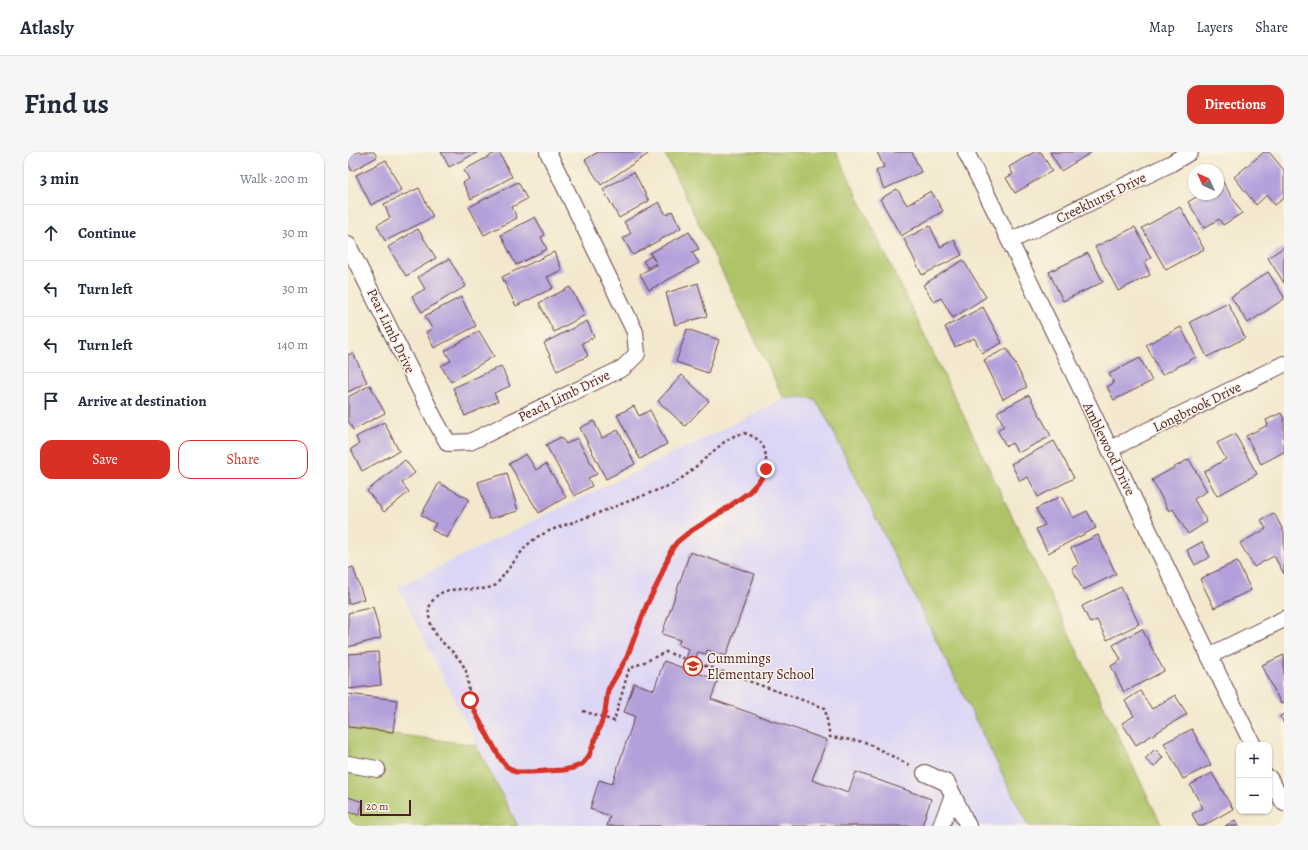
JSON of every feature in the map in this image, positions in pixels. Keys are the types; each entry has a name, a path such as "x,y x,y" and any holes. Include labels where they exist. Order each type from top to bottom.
{"street":[{"name":"Peach Limb Drive","path":"423,396 448,443 470,442 623,368 637,354 635,332 548,152"},
{"name":"Amblewood Drive","path":"966,152 1252,742"},
{"name":"Creekhurst Drive","path":"1010,241 1170,164 1190,152"},
{"name":"Pear Limb Drive","path":"348,245 423,396"},
{"name":"Longbrook Drive","path":"1110,449 1284,364"},
{"path":"1209,656 1284,619"},
{"path":"348,764 378,769"},
{"path":"925,773 947,782 968,826"},
{"path":"1272,783 1284,802"},
{"path":"941,826 953,794"}],"path":[{"path":"744,433 752,436 759,441 764,449 767,460 766,469 761,479 749,492 688,533 677,542 672,549 657,585 647,604 627,657 608,690 603,718 589,756 582,764 564,770 515,772 506,766 500,758 477,716 470,700 466,670 461,662 433,631 429,617 429,607 434,598 442,593 454,589 489,589 503,577 526,546 537,538 551,530 673,484 685,476 723,443 734,436 744,433"},
{"path":"583,711 614,721 629,669 666,652 825,708 830,737 865,742 925,773"}],"shaded area":[{"name":"Cummings Elementary School","path":"802,397 815,399 825,415 1028,826 518,826 398,587 784,399"}],"green space":[{"path":"664,152 836,152 1162,826 1028,826 825,415 815,399 802,397 784,399"},
{"path":"348,728 476,745 518,826 348,826"}],"building":[{"path":"348,152 374,152 377,157 352,171 348,164"},
{"path":"441,152 478,152 449,167"},
{"path":"499,152 512,177 471,199 463,183 469,179 464,170"},
{"path":"598,152 646,152 648,154 601,185 585,160"},
{"path":"877,152 912,152 921,172 884,189 876,171 884,167"},
{"path":"1034,152 1041,152 1052,171 1015,193 1006,178 1013,174 1009,167"},
{"path":"1050,152 1092,152 1061,171"},
{"path":"1264,152 1269,152 1284,170 1284,198 1275,205 1267,195 1256,205 1234,177"},
{"path":"386,160 401,190 371,205 356,175"},
{"path":"634,172 649,201 619,218 603,189"},
{"path":"518,182 527,199 512,207 517,218 484,235 469,207"},
{"path":"1224,184 1242,213 1223,225 1219,219 1204,228 1188,202 1191,200 1224,200"},
{"path":"419,188 433,217 385,241 377,225 390,218 384,204"},
{"path":"897,189 907,205 931,191 943,211 901,236 880,199"},
{"path":"659,202 666,215 672,211 681,228 633,255 623,238 631,233 624,222"},
{"path":"1180,207 1204,249 1166,270 1142,228"},
{"path":"535,217 545,235 541,237 547,249 516,265 501,235"},
{"path":"930,226 940,247 954,240 962,255 922,275 904,239"},
{"path":"1135,227 1151,258 1144,262 1150,275 1118,291 1095,247"},
{"path":"418,229 436,258 406,276 388,247"},
{"path":"689,232 699,249 692,252 699,263 649,290 640,274 657,265 656,263 648,268 643,261 651,256 655,261 650,253"},
{"path":"1284,247 1284,283 1268,258"},
{"path":"554,252 562,270 547,277 553,288 516,306 502,277"},
{"path":"1088,253 1103,282 1063,301 1049,272"},
{"path":"449,259 466,286 422,312 412,296 425,289 418,277"},
{"path":"963,260 986,297 953,318 941,298 934,302 923,285"},
{"path":"1268,272 1284,299 1248,323 1231,297"},
{"path":"698,283 707,316 675,325 666,293"},
{"path":"570,287 585,315 554,332 539,303"},
{"path":"461,297 476,326 434,348 426,332 432,329 425,316"},
{"path":"1228,303 1245,338 1207,357 1190,322"},
{"path":"983,307 1002,343 982,353 974,338 955,347 945,327"},
{"path":"587,321 594,337 582,343 588,356 557,371 544,343"},
{"path":"1181,327 1196,357 1162,375 1146,345"},
{"path":"687,329 719,340 708,373 676,362"},
{"path":"479,331 494,356 451,382 441,366 451,361 445,351"},
{"path":"1007,348 1027,387 1003,399 984,360"},
{"path":"353,353 367,382 348,392 348,355"},
{"path":"1140,358 1152,381 1114,400 1107,387 1114,383 1109,374"},
{"path":"501,366 510,386 494,393 498,401 465,416 453,388"},
{"path":"682,375 709,401 685,426 658,401"},
{"path":"370,385 385,413 353,430 348,420 348,397"},
{"path":"1029,395 1051,436 1018,453 1012,443 1006,446 997,430 1004,426 997,412"},
{"path":"634,406 639,416 650,410 667,444 640,459 617,415"},
{"path":"1281,413 1284,418 1284,452 1261,464 1246,436 1268,425 1266,420"},
{"path":"594,421 602,438 618,430 635,464 606,479 580,428"},
{"path":"384,422 399,451 362,471 351,449 359,444 356,437"},
{"path":"1235,434 1257,474 1217,496 1204,472 1226,459 1217,443"},
{"path":"561,437 566,444 577,438 597,474 588,478 592,486 574,496 546,445"},
{"path":"1054,441 1074,478 1038,497 1028,477 1020,481 1011,464"},
{"path":"526,454 536,470 546,464 566,497 539,513 509,464"},
{"path":"1189,459 1207,491 1194,499 1207,522 1188,534 1173,509 1169,511 1152,480"},
{"path":"405,460 415,473 402,483 409,492 384,512 367,491"},
{"path":"507,473 518,511 489,519 478,482"},
{"path":"439,483 469,499 447,538 432,530 436,524 421,515"},
{"path":"1061,496 1073,518 1087,511 1096,528 1048,553 1036,529 1045,525 1036,509"},
{"path":"1274,513 1284,532 1284,574 1274,556 1254,567 1240,543 1266,529 1261,520"},
{"path":"1098,535 1116,574 1083,590 1072,568 1079,565 1071,548"},
{"path":"1202,542 1210,557 1195,565 1187,550"},
{"path":"690,552 755,574 726,656 707,650 706,654 698,652 692,671 718,680 711,699 827,740 812,780 848,793 856,772 931,799 922,826 607,826 610,816 590,809 599,780 612,784 635,716 624,712 634,683 654,690 664,661 683,668 689,649 678,645 680,640 662,634"},
{"path":"1237,561 1251,590 1214,608 1200,579"},
{"path":"353,567 364,599 348,604 348,569"},
{"path":"1121,587 1139,624 1107,640 1097,620 1090,623 1082,606"},
{"path":"373,607 381,638 348,647 348,613"},
{"path":"1142,629 1164,671 1124,692 1111,666 1121,660 1113,645"},
{"path":"378,652 381,685 348,689 348,654"},
{"path":"1284,655 1284,702 1281,704 1262,665"},
{"path":"1140,691 1152,709 1175,695 1187,714 1136,745 1122,723 1134,716 1125,701"},
{"path":"348,694 397,700 393,732 348,727"},
{"path":"1284,714 1284,724 1280,716"},
{"path":"1192,729 1211,765 1183,779 1164,743"},
{"path":"1155,749 1163,757 1154,767 1145,759"},
{"path":"1212,773 1233,809 1203,826 1198,826 1192,814 1203,808 1190,785"},
{"path":"348,797 363,802 359,815 348,812"},
{"path":"1235,820 1239,826 1225,826"}],"place":[{"name":"Cummings Elementary School","path":"693,666"}],"route":[{"path":"470,700 500,758 506,766 515,772 564,770 582,764 589,756 595,741 605,712 608,690 627,657 647,604 657,585 672,549 677,542 688,533 749,492 761,479 766,469"}]}
